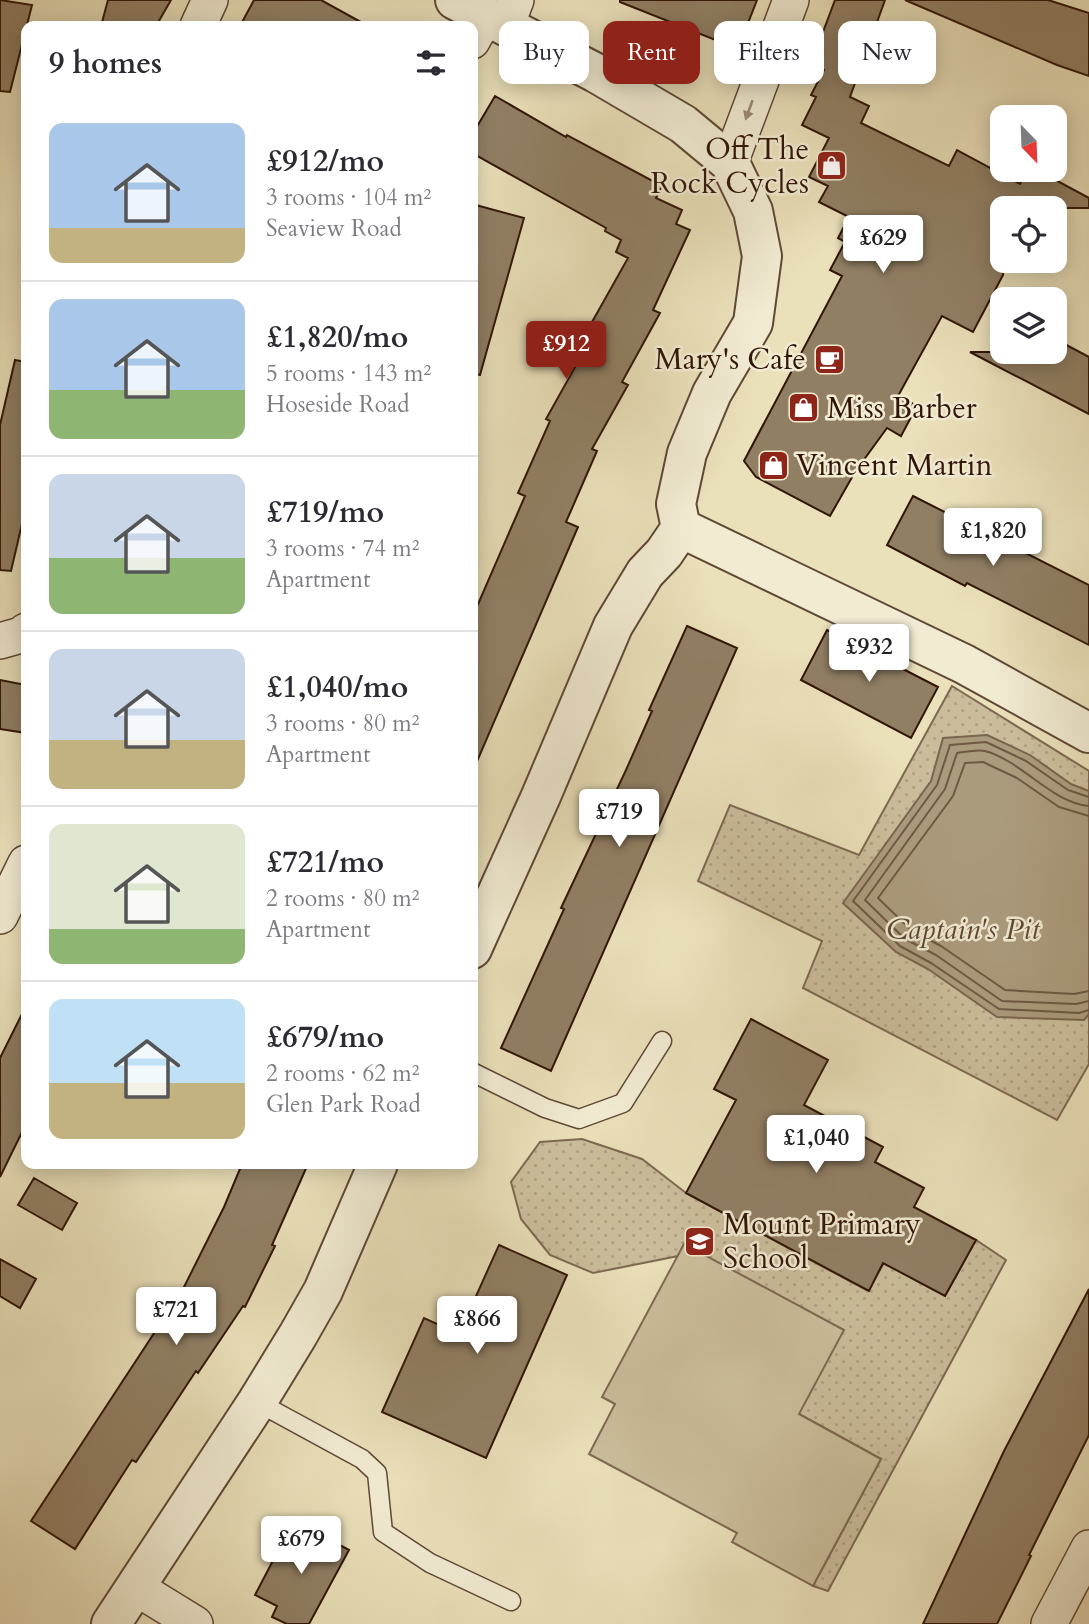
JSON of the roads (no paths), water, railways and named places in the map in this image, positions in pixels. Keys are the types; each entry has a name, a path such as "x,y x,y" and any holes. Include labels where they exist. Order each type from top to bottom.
{"street":[{"path":"200,21 210,0"},
{"path":"730,163 791,0"},
{"path":"478,936 613,626 645,573 664,553 681,528 676,505 687,453 712,393 754,323 762,256 753,211 730,163 683,124 596,73 487,17"},
{"path":"681,528 964,664 1089,733"},
{"path":"0,641 21,635"},
{"path":"0,916 21,873"},
{"path":"111,1624 257,1402 323,1291 376,1169"},
{"path":"1049,1624 1089,1548"},
{"path":"135,1587 195,1624"}],"lane":[{"path":"478,1075 545,1108 579,1119 623,1103 662,1041"},
{"path":"257,1402 362,1459 377,1473 383,1532 430,1563 511,1601"}],"water":[{"path":"987,735 1030,755 1071,784 1089,791 1089,1014 1084,1020 997,1017 928,969 896,952 843,903 931,781 943,738"}],"place":[{"name":"Off The Rock Cycles","path":"832,166"},
{"name":"Mary's Cafe","path":"829,359"},
{"name":"Miss Barber","path":"804,408"},
{"name":"Vincent Martin","path":"773,465"},
{"name":"Mount Primary School","path":"700,1241"}],"park label":[{"name":"Captain's Pit","path":"963,929"}]}
